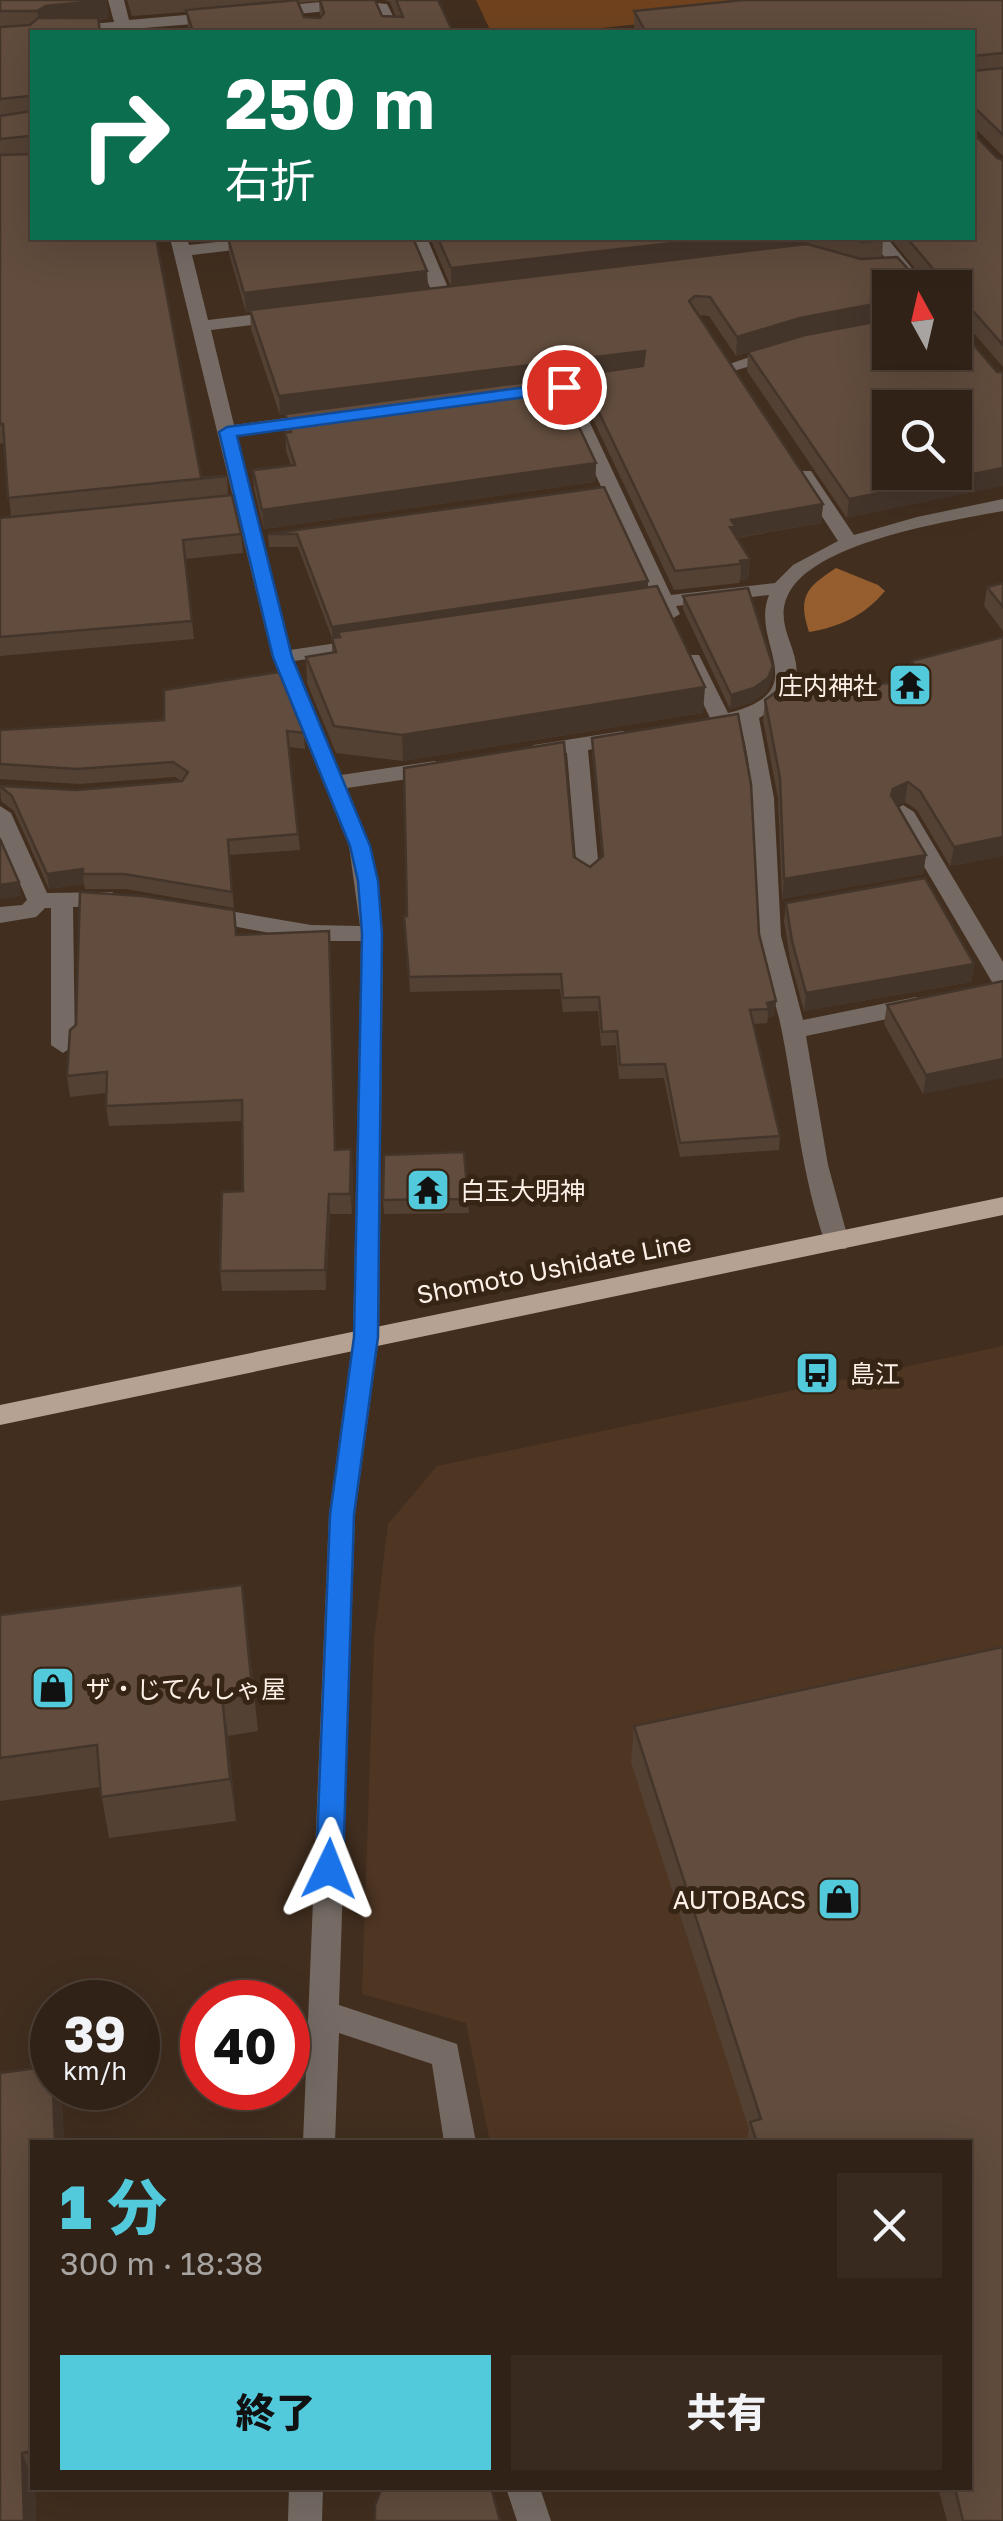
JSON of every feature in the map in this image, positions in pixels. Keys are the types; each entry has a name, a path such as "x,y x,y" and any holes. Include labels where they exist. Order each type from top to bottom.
{"main road":[{"name":"Shomoto Ushidate Line","path":"0,1415 1003,1206"}],"street":[{"path":"116,0 124,30 235,16"},
{"path":"249,0 254,14 308,14 368,1 382,7 392,30"},
{"path":"257,240 181,244 227,432 235,504 263,538 282,657 360,846 368,881 372,934 366,1337 342,1515 320,2140"},
{"path":"419,240 443,297"},
{"path":"880,240 905,270"},
{"path":"874,268 902,266"},
{"path":"201,326 294,315"},
{"path":"730,367 799,345"},
{"path":"504,395 636,377"},
{"path":"564,387 603,491 664,601 722,722"},
{"path":"227,432 326,419"},
{"path":"796,463 850,544"},
{"path":"607,610 780,588 818,559 885,530 1003,504"},
{"path":"686,728 748,716 778,695 787,677 787,659 775,612 780,588"},
{"path":"282,657 378,643"},
{"path":"748,716 756,738 779,911 770,937 794,1030 823,1206 837,1242"},
{"path":"521,754 649,734"},
{"path":"577,746 588,870"},
{"path":"336,783 447,766"},
{"path":"0,812 51,900 63,1045"},
{"path":"903,812 935,884 997,987"},
{"path":"0,915 28,912 51,900 140,902"},
{"path":"187,910 311,933 372,934"},
{"path":"794,1030 946,999"},
{"path":"324,2014 446,2054 460,2140"},
{"path":"305,2521 306,2490"},
{"path":"524,2490 534,2521"}],"shaded area":[{"path":"476,0 875,0 582,30 490,30"},
{"path":"836,568 885,591 851,619 809,632 804,609 807,594"},
{"path":"1003,1346 1003,2363 972,2140 490,2140 466,2023 362,1994 374,1640 388,1524 437,1466"}],"building":[{"path":"0,0 107,0 46,6 37,11 0,11"},
{"path":"297,0 304,17 320,18 324,13 320,0 375,0 382,16 403,17 396,0 438,0 452,30 192,30 186,10"},
{"path":"743,0 1003,0 1003,53 975,56 975,30 645,30 634,11"},
{"path":"38,18 98,18 100,30 30,30 30,97 0,99 0,27 30,25"},
{"path":"1003,68 1003,135 975,110 975,71"},
{"path":"30,111 30,140 29,136 0,139 0,116"},
{"path":"975,135 1003,160 1003,345 972,310 972,270 934,270 909,240 975,240"},
{"path":"30,154 30,240 156,240 201,477 227,476 8,498 0,424 0,155"},
{"path":"229,240 414,240 427,271 244,293"},
{"path":"439,240 699,240 451,268"},
{"path":"807,244 861,259 897,257 909,270 872,270 872,304 800,318 737,337 710,297 695,296 689,301 823,504 731,520 735,526 730,527 750,559 740,561 741,564 675,571 581,375 643,366 645,351 279,396 250,310"},
{"path":"872,322 872,370 972,370 972,343 997,372 1003,372 1003,468 972,474 972,390 872,390 872,490 894,490 849,499 748,352 805,335"},
{"path":"556,378 596,463 262,510 253,470 295,465 285,433 291,432 285,414"},
{"path":"604,487 648,581 332,627 297,534 268,534"},
{"path":"232,495 241,534 183,540 192,621 0,637 0,518"},
{"path":"1003,583 1003,607 987,587"},
{"path":"657,586 705,687 402,735 334,726 306,657 336,652 332,638 340,637 338,632"},
{"path":"748,588 773,666 768,678 754,688 731,695 683,596"},
{"path":"1003,637 1003,837 954,847 920,791 908,782 893,789 891,795 926,855 784,879 780,778 765,700 784,686 786,692 925,680 911,661"},
{"path":"279,672 304,733 287,731 298,834 228,840 232,892 124,874 83,874 83,869 47,874 12,796 0,786 77,790 182,781 188,772 173,762 77,769 0,764 0,730 164,720 164,690"},
{"path":"738,714 751,784 759,934 776,1001 767,1003 769,1009 750,1010 780,1136 680,1143 665,1064 620,1065 617,1031 602,1032 599,997 563,998 561,974 409,977 404,916 404,768 564,742 574,857 590,867 603,856 592,738"},
{"path":"0,839 19,882 0,885"},
{"path":"925,878 974,964 806,993 786,903"},
{"path":"80,892 142,896 234,910 236,935 329,931 335,1150 351,1149 350,1194 329,1194 325,1270 220,1271 222,1192 243,1191 242,1100 106,1106 107,1072 67,1076 70,1030 76,1025"},
{"path":"1003,981 1003,1059 926,1075 887,1005"},
{"name":"白玉大明神","path":"464,1152 468,1199 383,1200 384,1155"},
{"path":"242,1585 252,1689 222,1694 230,1779 101,1797 97,1745 0,1758 0,1615"},
{"name":"AUTOBACS","path":"1003,1647 1003,2521 963,2521 955,2490 972,2490 972,2140 756,2140 750,2122 761,2119 634,1726"},
{"path":"30,2069 30,2110 54,2110 55,2140 30,2140 30,2451 22,2453 24,2521 0,2521 0,2073"},
{"path":"381,2490 492,2490 500,2521 375,2521 375,2505"}],"place":[{"name":"庄内神社","path":"910,685"},
{"name":"白玉大明神","path":"428,1190"},
{"name":"島江","path":"817,1373"},
{"name":"ザ・じてんしゃ屋","path":"53,1688"},
{"name":"AUTOBACS","path":"839,1899"}],"route":[{"path":"329,1869 342,1515 366,1337 372,934 368,881 360,846 282,657 227,432 564,387"}]}
